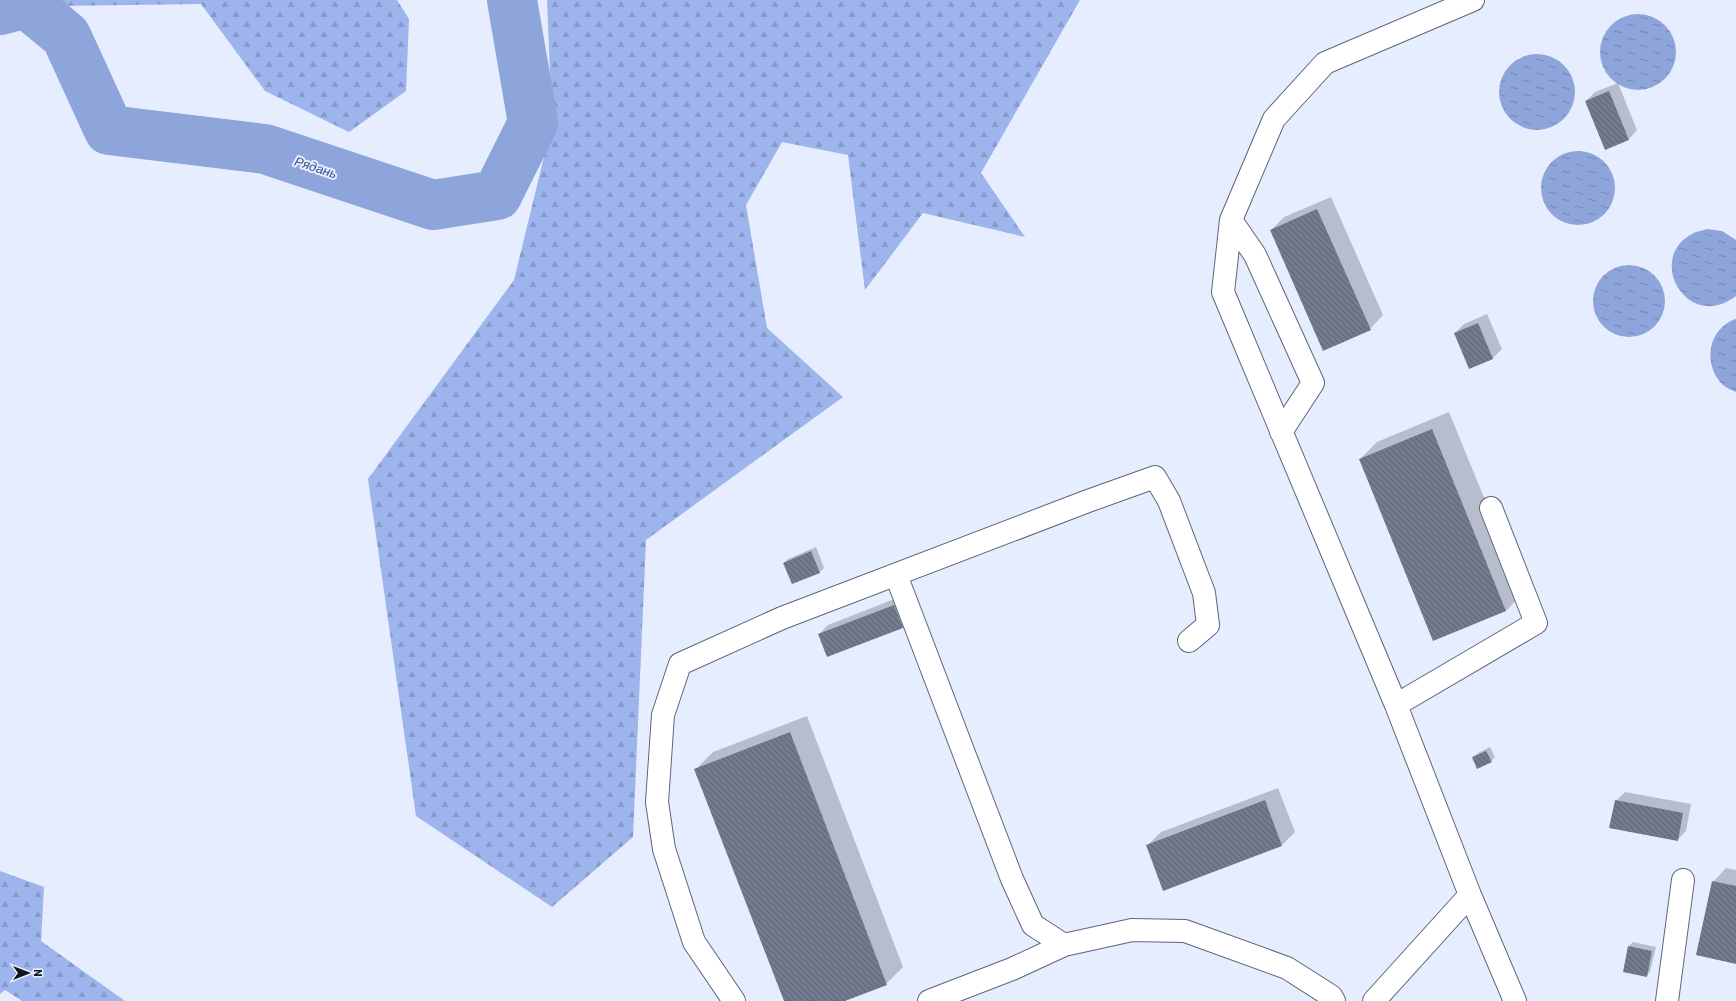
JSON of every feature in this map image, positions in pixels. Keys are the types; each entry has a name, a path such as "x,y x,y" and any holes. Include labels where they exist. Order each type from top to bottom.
{"lane":[{"path":"1473,0 1325,64 1274,119 1231,220 1223,292 1396,705 1470,895 1515,1001"},
{"path":"1231,220 1255,254 1313,383 1281,432"},
{"path":"734,1001 694,942 664,849 657,802 663,715 680,664 782,618 1155,477 1169,501 1204,594 1208,625 1189,641"},
{"path":"1396,705 1536,623 1491,508"},
{"path":"896,574 1012,879 1033,925 1064,945"},
{"path":"1667,1001 1683,880"},
{"path":"1374,1001 1470,895"},
{"path":"929,1001 1012,969 1064,945 1132,930 1185,931 1287,968 1331,996 1334,1001"}],"green space":[{"path":"52,0 397,0 409,19 406,91 349,132 265,91 201,4 57,6"},
{"path":"547,0 1080,0 981,173 1025,237 923,213 865,290 848,155 782,142 746,205 767,328 843,397 646,540 633,837 552,907 416,816 368,479 514,280 552,124"},
{"path":"0,871 44,887 41,941 125,1001 22,1001 5,990 0,994"}],"water":[{"path":"1631,14 1645,14 1659,20 1670,31 1676,45 1676,59 1673,67 1665,79 1659,84 1645,90 1631,90 1617,84 1606,73 1600,59 1600,45 1606,31 1617,20"},
{"path":"1530,54 1544,54 1558,60 1569,71 1575,85 1575,99 1572,107 1564,119 1558,124 1544,130 1530,130 1516,124 1505,113 1499,99 1499,85 1505,71 1516,60"},
{"path":"1571,151 1585,151 1599,157 1609,167 1615,181 1615,195 1609,209 1599,219 1585,225 1571,225 1557,219 1547,209 1541,195 1541,181 1547,167 1557,157"},
{"path":"1707,229 1722,231 1736,240 1736,296 1718,305 1702,305 1689,299 1678,288 1673,274 1672,259 1678,245 1694,233"},
{"path":"1622,265 1636,265 1643,267 1655,275 1663,287 1665,301 1663,315 1655,327 1643,335 1636,337 1622,337 1615,335 1603,327 1595,315 1593,308 1593,294 1595,287 1603,275 1615,267"},
{"path":"1736,319 1736,392 1724,386 1716,377 1712,368 1711,348 1719,330"}],"building":[{"path":"1609,91 1629,140 1605,150 1585,101"},
{"path":"1317,209 1371,330 1323,351 1270,230"},
{"path":"1478,323 1493,359 1469,369 1454,333"},
{"path":"1432,429 1506,611 1433,641 1359,459"},
{"path":"811,551 820,573 792,584 783,563"},
{"path":"894,605 903,628 827,657 818,634"},
{"path":"790,732 887,985 845,1001 784,1001 694,769"},
{"path":"1486,751 1492,762 1477,769 1472,757"},
{"path":"1265,800 1282,846 1163,891 1146,845"},
{"path":"1615,800 1683,813 1678,841 1609,828"},
{"path":"1712,881 1736,886 1736,964 1696,955"},
{"path":"1628,946 1652,951 1647,977 1623,972"}],"waterway":[{"name":"Рядань","path":"0,10 26,3 66,36 109,130 265,149 433,205 497,195 533,123 512,0"}]}
